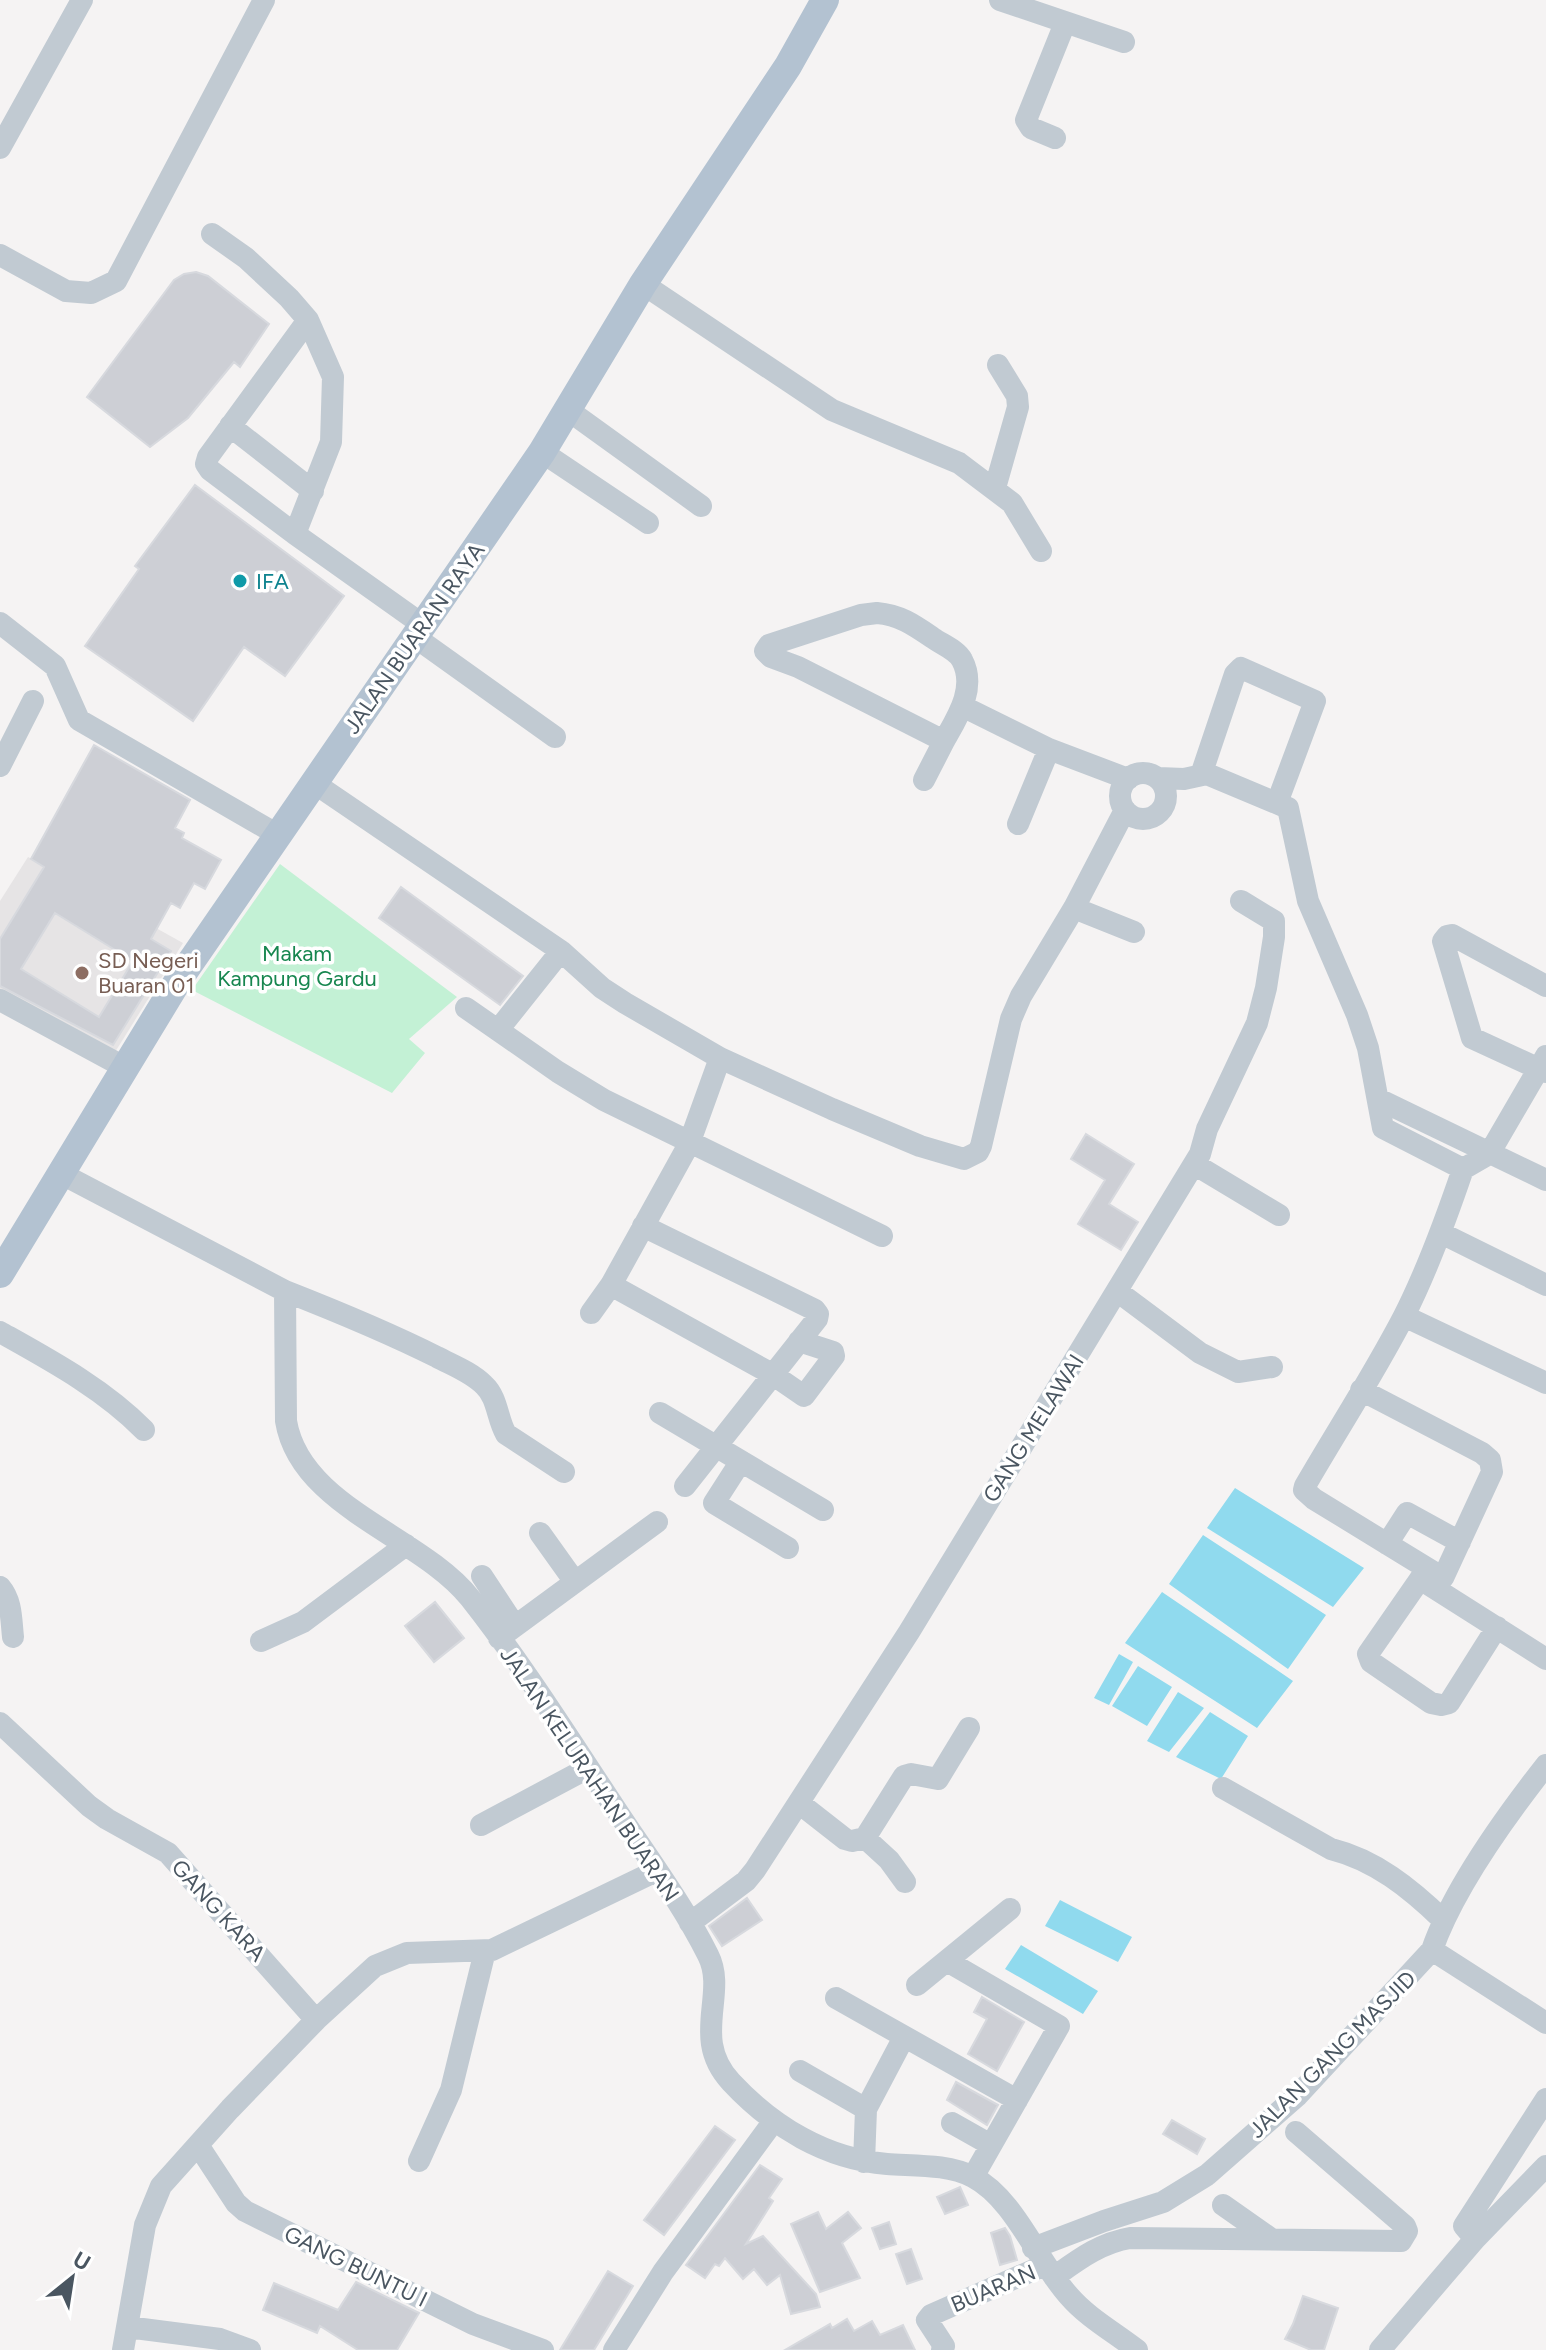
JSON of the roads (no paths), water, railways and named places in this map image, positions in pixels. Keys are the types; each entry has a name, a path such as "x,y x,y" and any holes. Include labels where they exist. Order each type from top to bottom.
{"main road":[{"name":"JALAN BUARAN RAYA","path":"0,1274 179,979 542,452 643,284 788,66 825,0"}],"street":[{"path":"0,148 82,0"},
{"path":"0,255 66,291 91,293 116,281 264,0"},
{"path":"1000,0 1124,42"},
{"path":"1055,138 1031,128 1026,120 1065,23"},
{"path":"212,234 246,258 308,320 333,377 331,442 295,534"},
{"path":"643,284 832,410 949,458 995,488 1012,503 1041,551"},
{"path":"308,320 208,457 206,464 555,737"},
{"path":"995,488 1018,407 1017,396 998,365"},
{"path":"568,410 701,506"},
{"path":"230,426 313,491"},
{"path":"542,452 648,523"},
{"path":"924,780 964,707 966,686 963,662 954,652 906,620 877,613 817,628 766,647 765,651 771,657 798,667 944,741"},
{"path":"0,623 55,666 79,720 278,835"},
{"path":"798,667 817,628"},
{"path":"1201,775 1235,674 1241,668 1315,701 1277,803"},
{"path":"0,766 33,701"},
{"path":"964,707 1049,749 1128,779"},
{"path":"1018,824 1049,749"},
{"path":"1158,778 1167,799 1159,813 1144,819 1136,818 1125,810 1120,792 1128,779 1143,773 1158,778 1184,779 1207,774 1288,808 1308,901 1364,1034 1381,1124 1386,1132 1463,1169"},
{"path":"314,783 561,951 602,988 720,1058 920,1146 964,1159 973,1156 981,1146 1011,1019 1021,996 1074,908 1125,810"},
{"name":"GANG MELAWAI","path":"690,1923 746,1881 799,1803 909,1632 1194,1164 1221,1097 1257,1023 1266,988 1274,921 1241,901"},
{"path":"1074,908 1134,932"},
{"path":"1546,986 1452,935 1443,941 1472,1038 1544,1066 1489,1154 1463,1169 1441,1233 1404,1316 1304,1490 1387,1544 1423,1574 1546,1659"},
{"path":"498,1030 561,951"},
{"path":"0,1000 124,1067"},
{"path":"466,1008 604,1100 882,1236"},
{"path":"591,1313 611,1285 689,1144 720,1058"},
{"path":"1378,1099 1546,1180"},
{"path":"1194,1164 1279,1215"},
{"path":"60,1173 285,1291 406,1342 470,1374 486,1386 494,1398 501,1427 506,1434 564,1472"},
{"path":"643,1226 815,1310 817,1319 685,1486"},
{"path":"1441,1233 1546,1285"},
{"path":"611,1285 772,1374 805,1396 834,1356 833,1352 799,1341"},
{"name":"JALAN KELURAHAN BUARAN","path":"285,1291 289,1436 299,1455 344,1505 456,1582 507,1632 588,1768 690,1923 710,1959 714,2056 731,2083 773,2122 830,2153 864,2162 952,2170 973,2177 1000,2198 1044,2264 1087,2315 1129,2348"},
{"path":"1117,1291 1200,1353 1238,1372 1272,1367"},
{"path":"1404,1316 1546,1383"},
{"path":"0,1332 100,1393 126,1411 144,1430"},
{"path":"1361,1390 1490,1460 1492,1472 1443,1578 1423,1574"},
{"path":"660,1413 823,1510"},
{"path":"741,1461 714,1503 788,1548"},
{"path":"1387,1544 1407,1513 1460,1542"},
{"path":"482,1576 507,1632 657,1522"},
{"path":"540,1533 575,1582"},
{"path":"261,1641 303,1622 406,1545"},
{"path":"1423,1574 1368,1657 1371,1662 1431,1703 1449,1703 1497,1627"},
{"path":"0,1587 7,1595 13,1637"},
{"name":"GANG KARA","path":"0,1723 89,1806 168,1853 316,2020"},
{"path":"799,1803 845,1839 865,1838 904,1776 911,1774 938,1779 969,1728"},
{"name":"JALAN GANG MASJID","path":"1044,2264 1104,2221 1163,2202 1207,2175 1297,2096 1432,1950 1443,1920 1517,1803 1546,1765"},
{"path":"481,1825 588,1768"},
{"path":"1223,1788 1331,1849 1351,1853 1381,1869 1425,1902 1443,1920"},
{"path":"865,1838 889,1860 905,1882"},
{"path":"123,2350 145,2225 170,2175 316,2020 375,1966 407,1953 492,1950 656,1871"},
{"path":"917,1985 1010,1909"},
{"path":"1432,1950 1546,2023"},
{"path":"419,2161 451,2090 485,1951"},
{"path":"947,1961 1059,2026 973,2177"},
{"path":"836,1998 1017,2100"},
{"path":"864,2162 866,2109 904,2037"},
{"path":"800,2071 866,2109"},
{"path":"1475,2239 1464,2226 1546,2099"},
{"path":"624,2346 663,2272 773,2122"},
{"path":"952,2123 991,2145"},
{"path":"1044,2264 1087,2254 1116,2240 1149,2237 1396,2243 1404,2239 1405,2226 1296,2132"},
{"name":"GANG BUNTU I","path":"198,2145 236,2203 245,2211 473,2324 543,2350"},
{"path":"1380,2350 1475,2239 1546,2166"},
{"path":"1223,2205 1270,2238"},
{"name":"BUARAN","path":"943,2348 927,2320 931,2315 1044,2264"},
{"path":"127,2327 220,2339 250,2350"}],"water":[{"path":"1235,1488 1364,1568 1333,1607 1207,1528"},
{"path":"1203,1535 1326,1615 1288,1669 1169,1584"},
{"path":"1162,1592 1293,1681 1257,1728 1125,1643"},
{"path":"1119,1654 1133,1662 1109,1705 1094,1698"},
{"path":"1138,1666 1172,1687 1147,1726 1112,1706"},
{"path":"1178,1692 1204,1708 1169,1752 1147,1741"},
{"path":"1210,1712 1248,1736 1221,1779 1176,1757"},
{"path":"1060,1900 1132,1937 1118,1962 1045,1926"},
{"path":"1021,1945 1098,1991 1083,2014 1005,1969"}],"place":[{"name":"IFA","path":"240,581"},
{"name":"SD Negeri Buaran 01","path":"82,973"}],"park label":[{"name":"Makam Kampung Gardu","path":"297,966"}]}
